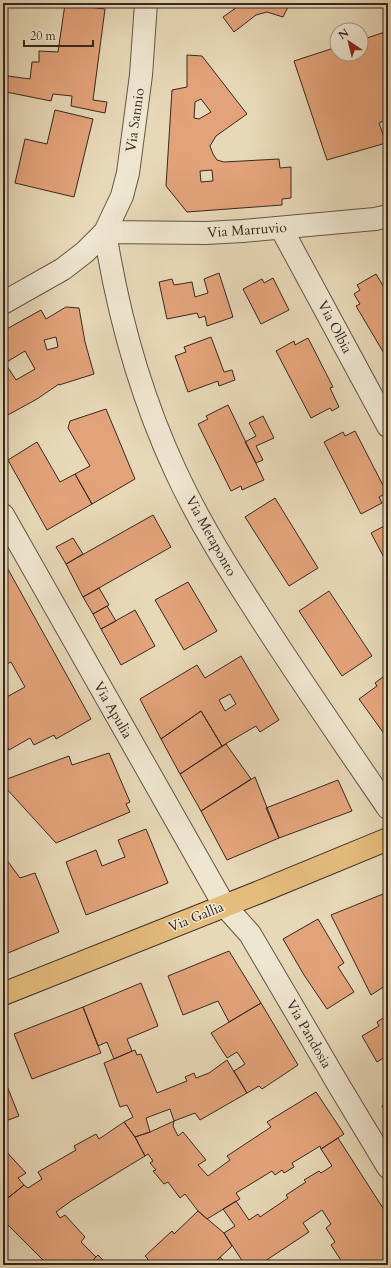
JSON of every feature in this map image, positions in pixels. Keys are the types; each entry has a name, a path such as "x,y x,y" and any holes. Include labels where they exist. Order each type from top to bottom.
{"main road":[{"name":"Via Gallia","path":"3,994 388,839"}],"street":[{"name":"Via Sannio","path":"106,232 122,196 128,173 141,75 146,3"},
{"name":"Via Marruvio","path":"106,232 206,233 281,228 388,216"},
{"name":"Via Olbia","path":"281,228 388,426"},
{"path":"3,303 63,269 85,252 106,232"},
{"name":"Via Metaponto","path":"106,232 114,284 136,366 155,423 176,472 220,556 302,682 388,808"},
{"name":"Via Apulia","path":"6,528 224,905"},
{"name":"Via Pandosia","path":"224,905 250,934 388,1167"}],"building":[{"path":"240,3 286,3 288,7 283,17 267,12 256,15 234,32 223,17 240,5"},
{"path":"65,4 105,9 93,100 107,102 105,113 71,106 72,96 53,94 51,101 6,92 8,76 30,79 32,62 39,62 39,51 58,52"},
{"path":"388,31 388,119 379,123 386,143 327,160 294,61 329,50 329,62 369,62 369,37"},
{"path":"187,55 202,56 247,114 216,136 210,146 213,154 217,160 224,162 279,159 280,168 291,167 291,198 282,199 282,205 187,212 166,186 172,90 187,87","holes":["201,99 211,112 199,119 194,118 195,102","212,170 213,181 201,182 200,171"]},
{"path":"55,110 93,119 74,197 15,183 25,139 47,144"},
{"path":"219,273 233,317 207,326 205,316 199,318 197,313 167,319 159,282 172,279 174,285 192,282 195,297 208,293 204,279"},
{"path":"376,274 388,294 388,353 385,355 356,306 360,304 354,294 360,290 357,285"},
{"path":"273,278 289,310 261,324 243,289 262,279 264,283"},
{"path":"66,307 79,308 85,342 94,374 59,384 37,399 6,416 3,411 3,331 41,310 46,319","holes":["56,337 58,347 47,350 44,340","25,351 35,369 16,380 5,363"]},
{"path":"211,337 224,372 232,370 235,380 219,386 218,381 188,392 175,356 186,352 184,347"},
{"path":"308,338 333,387 330,388 339,407 332,411 330,408 311,418 276,351 294,341 295,345"},
{"path":"228,405 264,480 242,490 241,486 231,491 198,424 208,419 206,416"},
{"path":"106,409 135,479 92,504 75,474 90,466 68,428 70,421"},
{"path":"263,416 274,438 256,446 263,460 256,463 245,442 256,436 249,423"},
{"path":"355,431 387,493 379,497 382,503 361,514 324,442 343,432 345,436"},
{"path":"37,442 60,482 75,474 92,504 47,530 8,460"},
{"path":"275,498 318,568 289,586 245,517"},
{"path":"153,515 171,547 83,597 66,564"},
{"path":"388,524 388,565 371,533"},
{"path":"73,538 83,554 66,564 56,547"},
{"path":"3,562 91,719 56,739 54,735 34,745 30,738 9,750 3,738 3,699 25,687 11,662 3,666"},
{"path":"188,582 217,631 184,650 155,600"},
{"path":"99,588 109,605 93,614 83,597"},
{"path":"329,591 372,656 342,676 299,611"},
{"path":"107,606 116,621 101,629 93,614"},
{"path":"135,610 155,646 121,665 101,629"},
{"path":"241,656 279,720 260,732 256,726 222,746 201,711 161,739 140,699 197,665 205,678","holes":["230,694 236,704 225,711 219,700"]},
{"path":"388,673 388,733 385,735 359,699 377,686 375,683"},
{"path":"201,711 222,746 180,774 161,739"},
{"path":"226,744 251,779 201,811 180,774"},
{"path":"109,753 130,802 126,804 130,812 56,843 5,787 7,779 69,756 72,765"},
{"path":"255,777 279,838 227,860 201,811"},
{"path":"338,780 352,811 279,838 266,808"},
{"path":"146,829 168,883 86,915 66,862 96,850 102,866 125,857 118,840"},
{"path":"3,855 20,878 35,873 59,932 3,955"},
{"path":"388,892 388,984 371,995 331,915"},
{"path":"318,919 344,963 338,967 354,992 327,1009 304,975 283,939"},
{"path":"229,951 261,1003 229,1022 218,1001 183,1015 168,976"},
{"path":"141,983 158,1026 127,1039 132,1051 114,1059 107,1042 98,1046 83,1007"},
{"path":"261,1003 298,1065 262,1089 259,1086 247,1093 234,1071 245,1064 237,1052 227,1058 211,1033"},
{"path":"83,1007 101,1053 32,1079 14,1034"},
{"path":"388,1015 388,1055 377,1062 362,1036 379,1026 377,1022"},
{"path":"135,1050 137,1055 141,1054 157,1093 187,1081 185,1077 194,1073 196,1078 209,1073 227,1060 247,1093 200,1120 195,1113 174,1121 170,1109 146,1118 150,1132 135,1137 124,1122 133,1117 127,1105 120,1107 104,1063"},
{"path":"3,1076 19,1116 3,1122"},
{"path":"316,1092 344,1134 321,1149 320,1146 292,1163 294,1167 284,1173 282,1170 275,1175 272,1171 236,1193 240,1199 207,1219 198,1211 185,1194 180,1198 168,1182 164,1184 153,1171 156,1170 150,1163 153,1161 148,1154 145,1156 135,1137 174,1121 173,1126 178,1136 183,1132 206,1160 198,1165 208,1176 230,1160 227,1156 271,1127 267,1122"},
{"path":"388,1102 388,1117 382,1106"},
{"path":"124,1122 135,1137 145,1156 71,1201 56,1212 60,1218 65,1215 85,1237 81,1242 96,1257 88,1265 48,1265 3,1220 3,1202 24,1185 28,1188 42,1179 38,1172 76,1150 74,1146 96,1134 99,1139"},
{"path":"338,1138 388,1216 388,1265 344,1265 331,1245 335,1242 326,1228 331,1224 322,1210 303,1223 309,1232 259,1265 245,1265 224,1233 235,1226 223,1209 236,1201 249,1220 258,1214 260,1217 288,1198 286,1195 306,1182 304,1180 319,1171 321,1173 332,1166 321,1149"},
{"path":"3,1148 26,1173 18,1178 24,1185 3,1202"},
{"path":"198,1211 224,1233 232,1246 212,1265 142,1265 148,1259 145,1256 172,1231 174,1234"},
{"path":"98,1255 108,1265 88,1265"},
{"path":"220,1257 228,1265 212,1265"}]}
